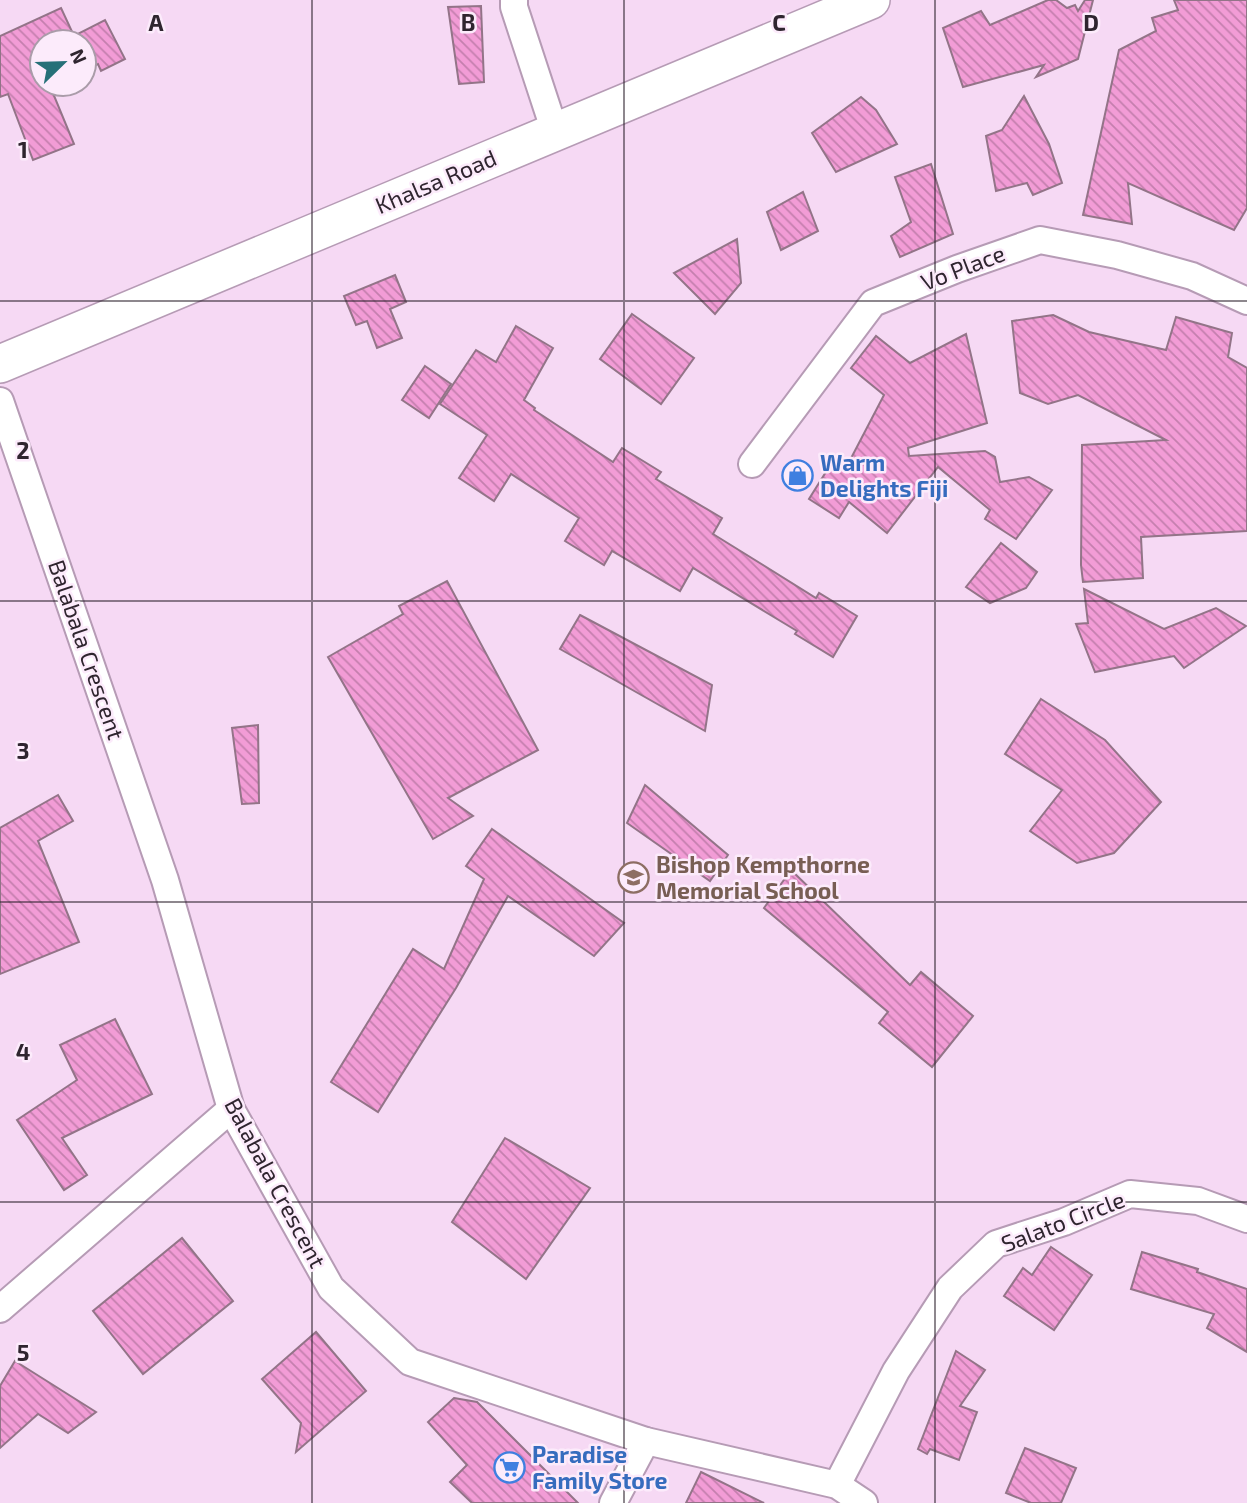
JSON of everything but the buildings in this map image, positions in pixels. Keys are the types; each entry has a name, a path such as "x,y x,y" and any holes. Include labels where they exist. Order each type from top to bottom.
{"main road":[{"name":"Khalsa Road","path":"0,364 871,0"}],"street":[{"path":"514,0 555,132"},
{"name":"Vo Place","path":"752,464 873,303 957,268 1040,240 1192,276 1247,301"},
{"name":"Balabala Crescent","path":"0,401 164,880 231,1109 331,1288 410,1362 646,1441 837,1485 864,1503"},
{"path":"0,1309 231,1109"},
{"name":"Salato Circle","path":"837,1485 896,1371 950,1288 996,1244 1064,1222 1129,1194 1198,1201 1247,1219"},
{"path":"613,1503 646,1441"}],"place":[{"name":"Warm Delights Fiji","path":"797,476"},
{"name":"Bishop Kempthorne Memorial School","path":"633,878"},
{"name":"Paradise Family Store","path":"509,1468"}]}
